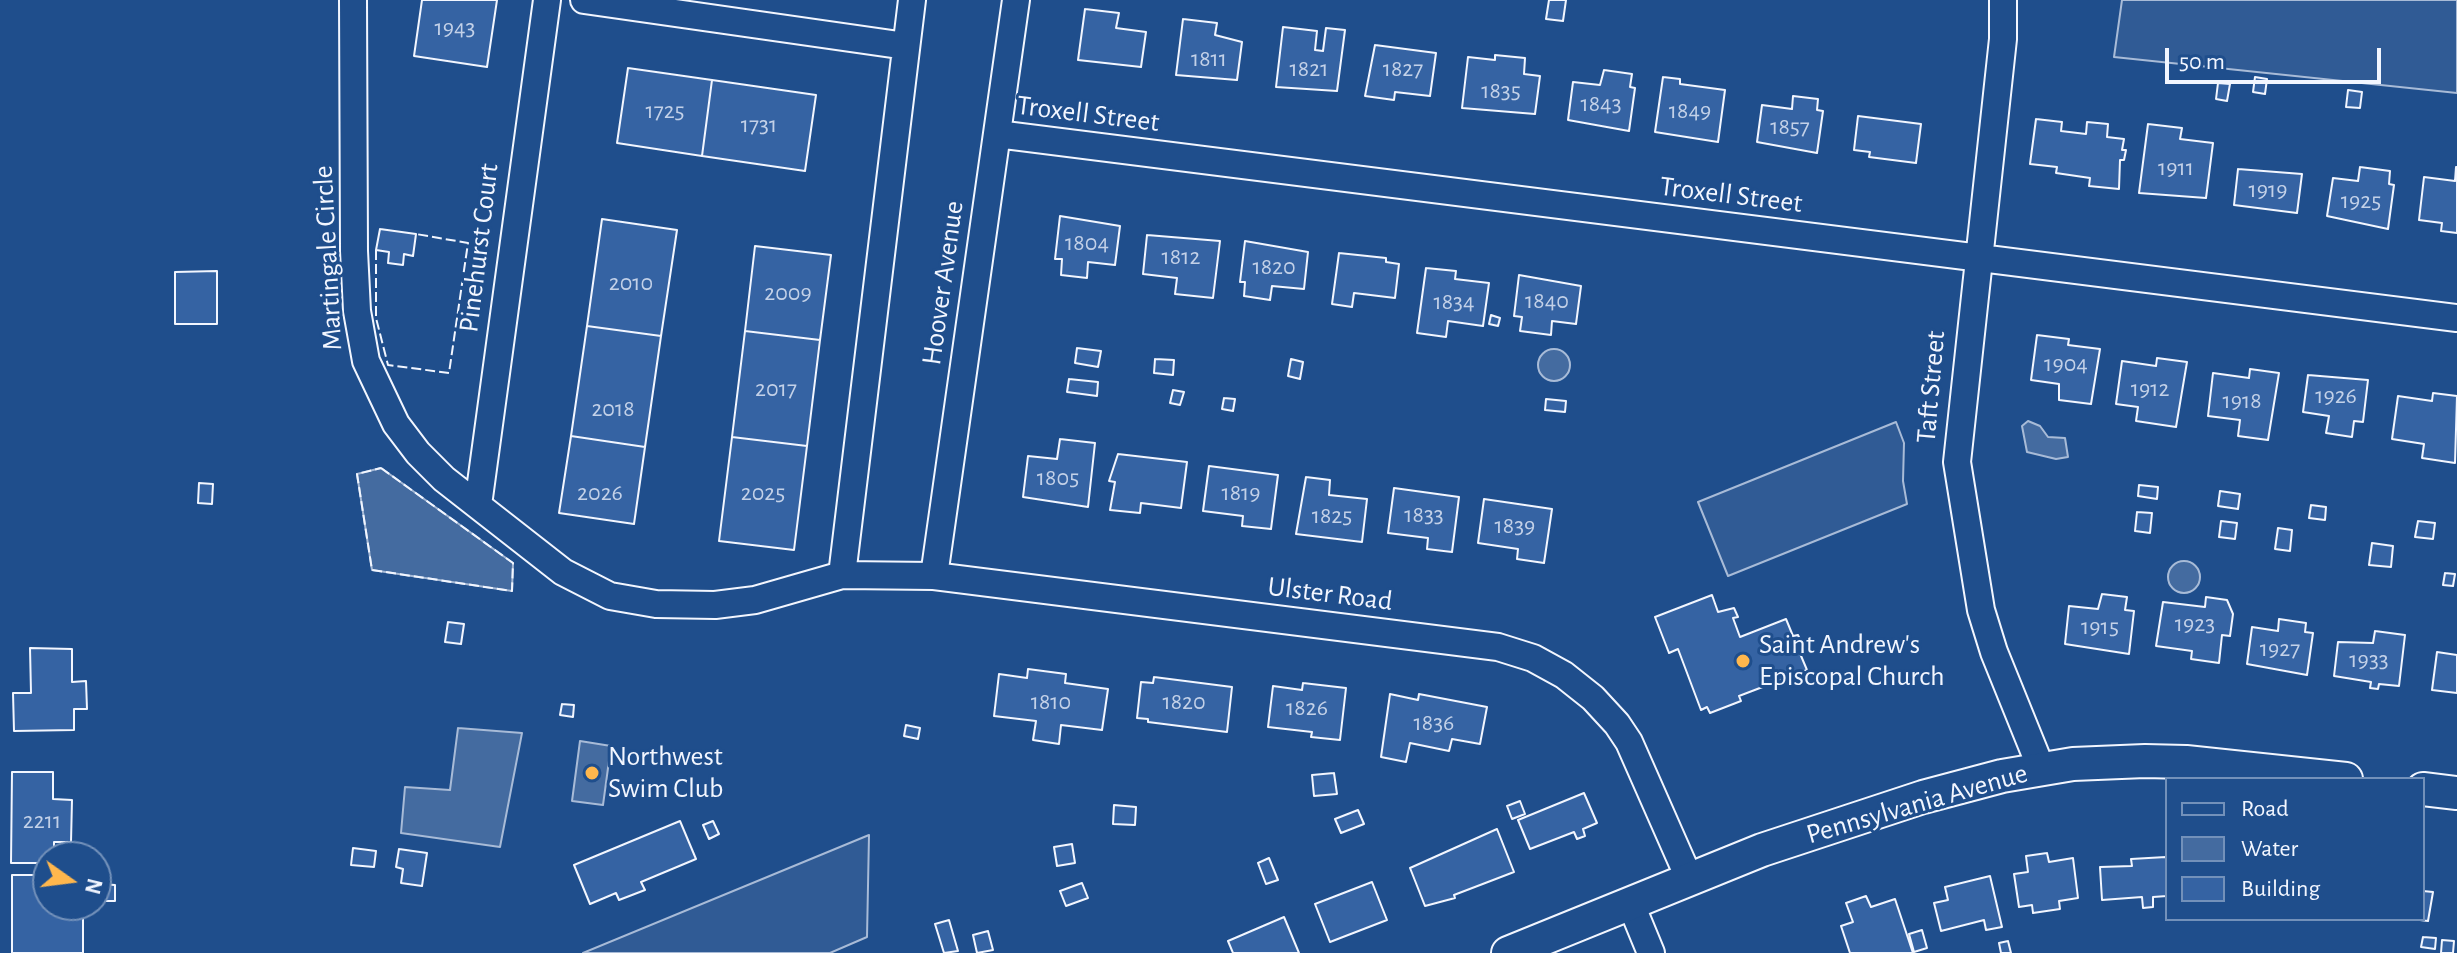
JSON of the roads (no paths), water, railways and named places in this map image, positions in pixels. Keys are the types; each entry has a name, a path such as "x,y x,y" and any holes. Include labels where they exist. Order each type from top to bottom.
{"street":[{"name":"Martingale Circle","path":"353,0 357,311 366,361 396,424 418,453 444,479 563,572 610,596 656,604 715,605 755,600 842,575"},
{"name":"Pinehurst Court","path":"478,505 547,0"},
{"path":"584,0 906,46"},
{"path":"842,575 912,0"},
{"name":"Hoover Avenue","path":"934,576 1016,0"},
{"name":"Taft Street","path":"2003,0 2003,39 1958,425 1959,487 1981,610 1994,652 2041,768"},
{"name":"Troxell Street","path":"997,134 2457,318"},
{"name":"Ulster Road","path":"842,575 934,576 1498,647 1533,658 1574,683 1617,724 1629,742 1689,878"},
{"name":"Pennsylvania Avenue","path":"1508,953 1689,878 1923,797 2041,768 2109,761 2186,762 2327,777"},
{"path":"2425,789 2457,793"},
{"path":"1630,902 1651,953"}],"water":[{"path":"1554,349 1565,354 1570,365 1565,376 1554,381 1543,376 1538,365 1543,354"},
{"path":"2028,421 2040,426 2048,437 2065,438 2068,457 2056,459 2027,452 2022,426"},
{"path":"381,468 513,563 512,591 372,570 357,474"},
{"path":"2184,561 2195,566 2200,577 2195,588 2184,593 2173,588 2168,577 2173,566"},
{"path":"458,728 522,733 500,847 401,833 405,787 450,790"},
{"name":"Northwest Swim Club","path":"580,741 611,746 603,805 572,801"}],"place":[{"name":"Saint Andrew's Episcopal Church","path":"1743,661"},
{"name":"Northwest Swim Club","path":"592,773"}]}
